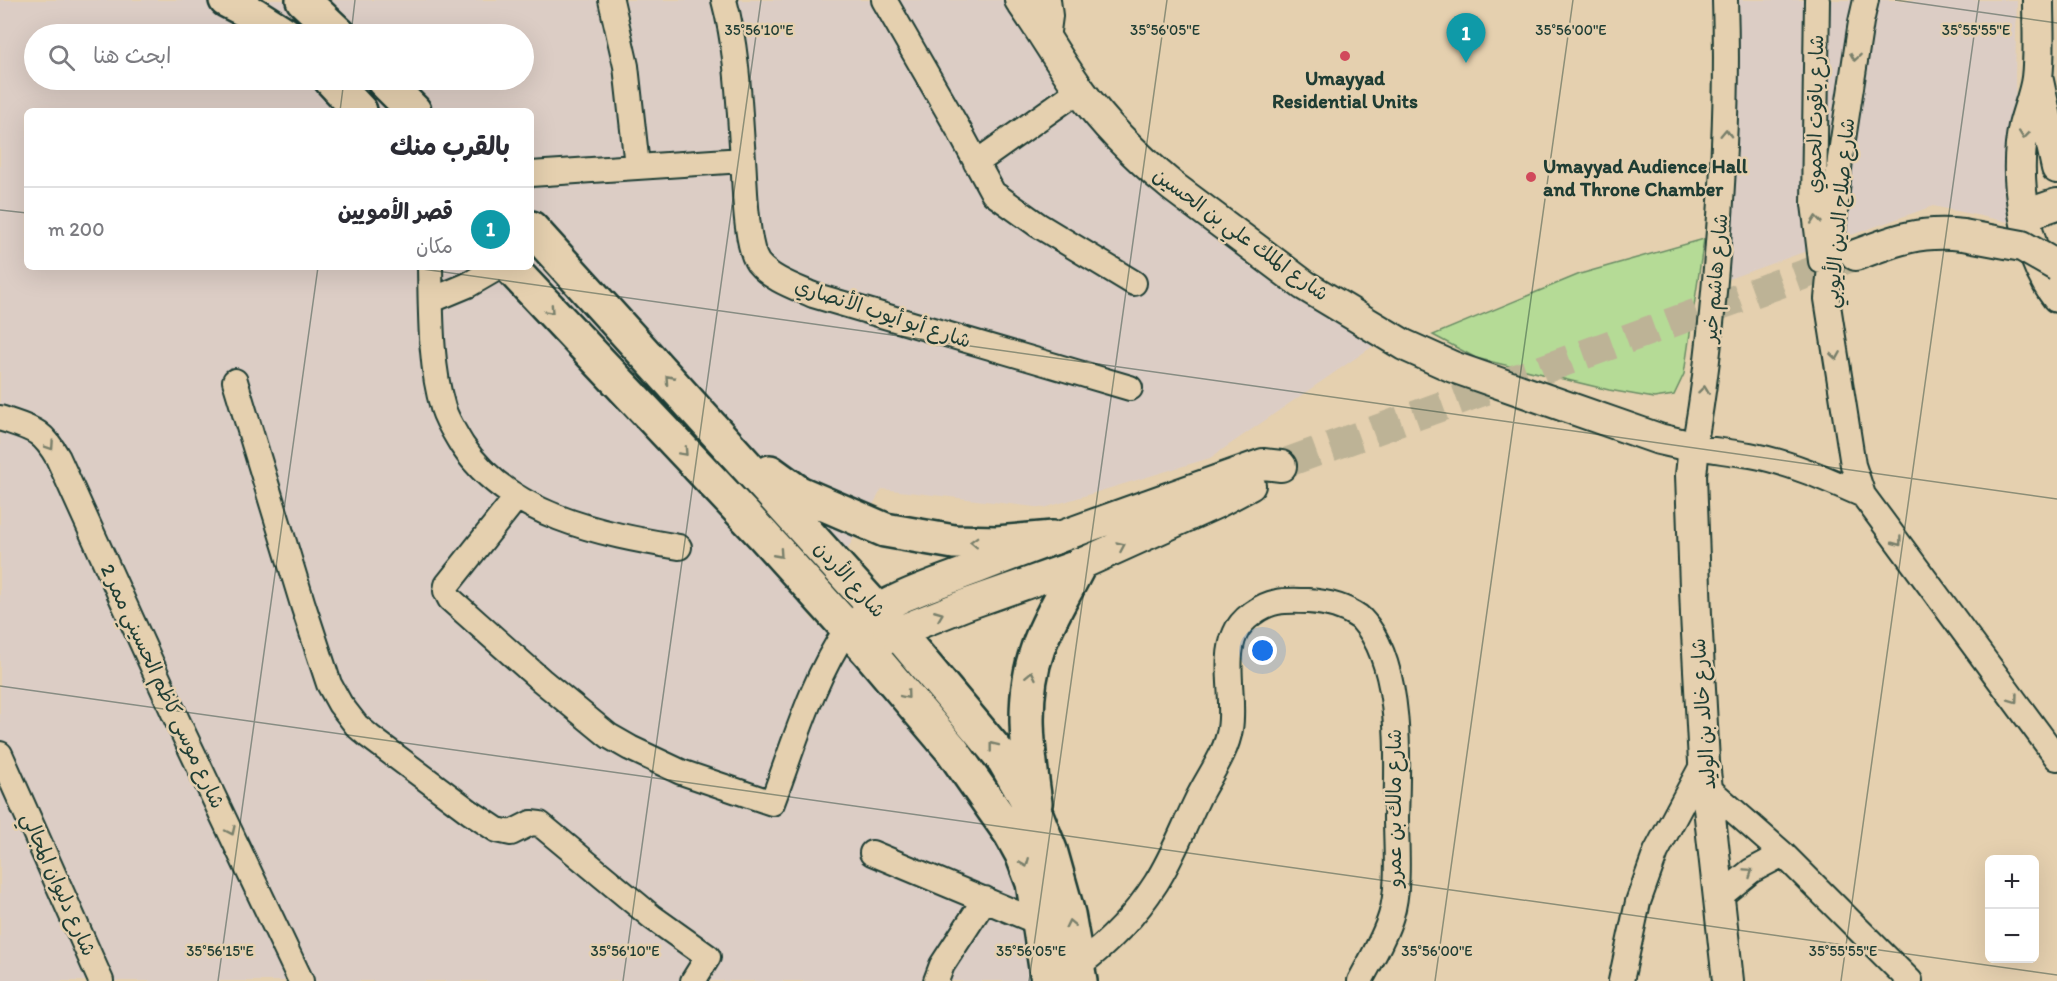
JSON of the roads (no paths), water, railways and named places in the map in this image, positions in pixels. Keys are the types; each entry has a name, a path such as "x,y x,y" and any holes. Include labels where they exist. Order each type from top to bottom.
{"highway":[{"path":"226,0 269,24"},
{"path":"303,0 328,24"},
{"path":"340,90 357,108"},
{"path":"393,90 411,108"},
{"name":"شارع الأردن","path":"534,231 887,620 970,716 1004,760 1036,817 1050,850 1068,914 1080,973"},
{"name":"شارع الأردن","path":"513,270 755,527 858,640 952,750 1011,834 1033,883 1048,981"},
{"path":"722,437 799,493 885,530 954,542 997,543 1053,538"},
{"path":"1036,817 1026,710 1029,679 1037,649 1049,620 1079,565"}],"main road":[{"name":"شارع الملك علي بن الحسين","path":"1020,0 1079,90 1104,121 1151,169 1304,285 1404,345 1453,367 1659,439 1694,447"},
{"path":"2038,0 2037,78 2057,168"},
{"path":"2037,78 2024,129 2020,183 2027,234 2050,289 2057,297"},
{"path":"2025,215 2057,204"},
{"path":"1856,255 1897,239 1916,235 1963,235 2022,246 2057,266"},
{"name":"شارع خالد بن الوليد","path":"1694,447 1691,487 1706,775 1728,981"},
{"path":"858,640 887,620 906,595 1053,538 1263,464 1285,464 1269,476 1216,503 1079,565 965,605 887,620"}],"street":[{"path":"610,0 626,66 637,166"},
{"name":"شارع أبو أيوب الأنصاري","path":"724,0 734,51 748,226 754,256 758,263 775,277 833,301 1130,387"},
{"path":"885,0 988,188 1000,200 1134,283"},
{"path":"1047,39 1050,16 1048,0"},
{"name":"شارع هاشم خير","path":"1694,447 1703,400 1722,196 1727,100 1725,0"},
{"name":"شارع ياقوت الحموي","path":"1817,0 1814,204 1819,254 1827,299"},
{"name":"شارع صلاح الدين الأيوبي","path":"1866,0 1840,159 1827,299 1853,465 1863,495 2057,758"},
{"path":"976,163 1079,90"},
{"path":"1815,151 1840,159"},
{"path":"534,174 743,160"},
{"path":"430,270 434,355 438,388 453,430 469,456 491,479 516,498 580,525 614,535 680,547"},
{"path":"432,300 494,270"},
{"path":"235,381 329,684 349,717 370,737 497,830 511,833 531,823 540,824 652,917 708,957 693,981"},
{"name":"شارع موسى كاظم الحسيني ممر 2","path":"0,418 40,433 46,438 58,459 177,720 301,981"},
{"path":"1694,447 1751,456 1778,463 1817,475 1863,495"},
{"path":"516,498 447,585 446,591 450,599 541,680 609,736 644,756 681,772 772,803 820,677 858,640"},
{"name":"شارع مالك بن عمرو","path":"1080,973 1128,921 1157,882 1195,803 1224,750 1230,728 1232,691 1230,657 1234,634 1248,618 1264,606 1278,602 1321,602 1361,618 1373,634 1385,657 1394,711 1398,758 1396,882 1392,915 1360,981"},
{"name":"شارع دليوان المجالي","path":"0,754 101,981"},
{"path":"1621,981 1638,902 1656,852 1706,775 1910,981"},
{"path":"872,853 1040,923"},
{"path":"1719,897 1751,871 1783,854"},
{"path":"936,981 942,965 985,899"}],"tunnel":[{"path":"1288,462 1852,257"}],"place":[{"name":"Umayyad Residential Units","path":"1345,56"},
{"name":"قصر الأمويين","path":"1466,63"},
{"name":"Umayyad Audience Hall and Throne Chamber","path":"1531,177"}]}
